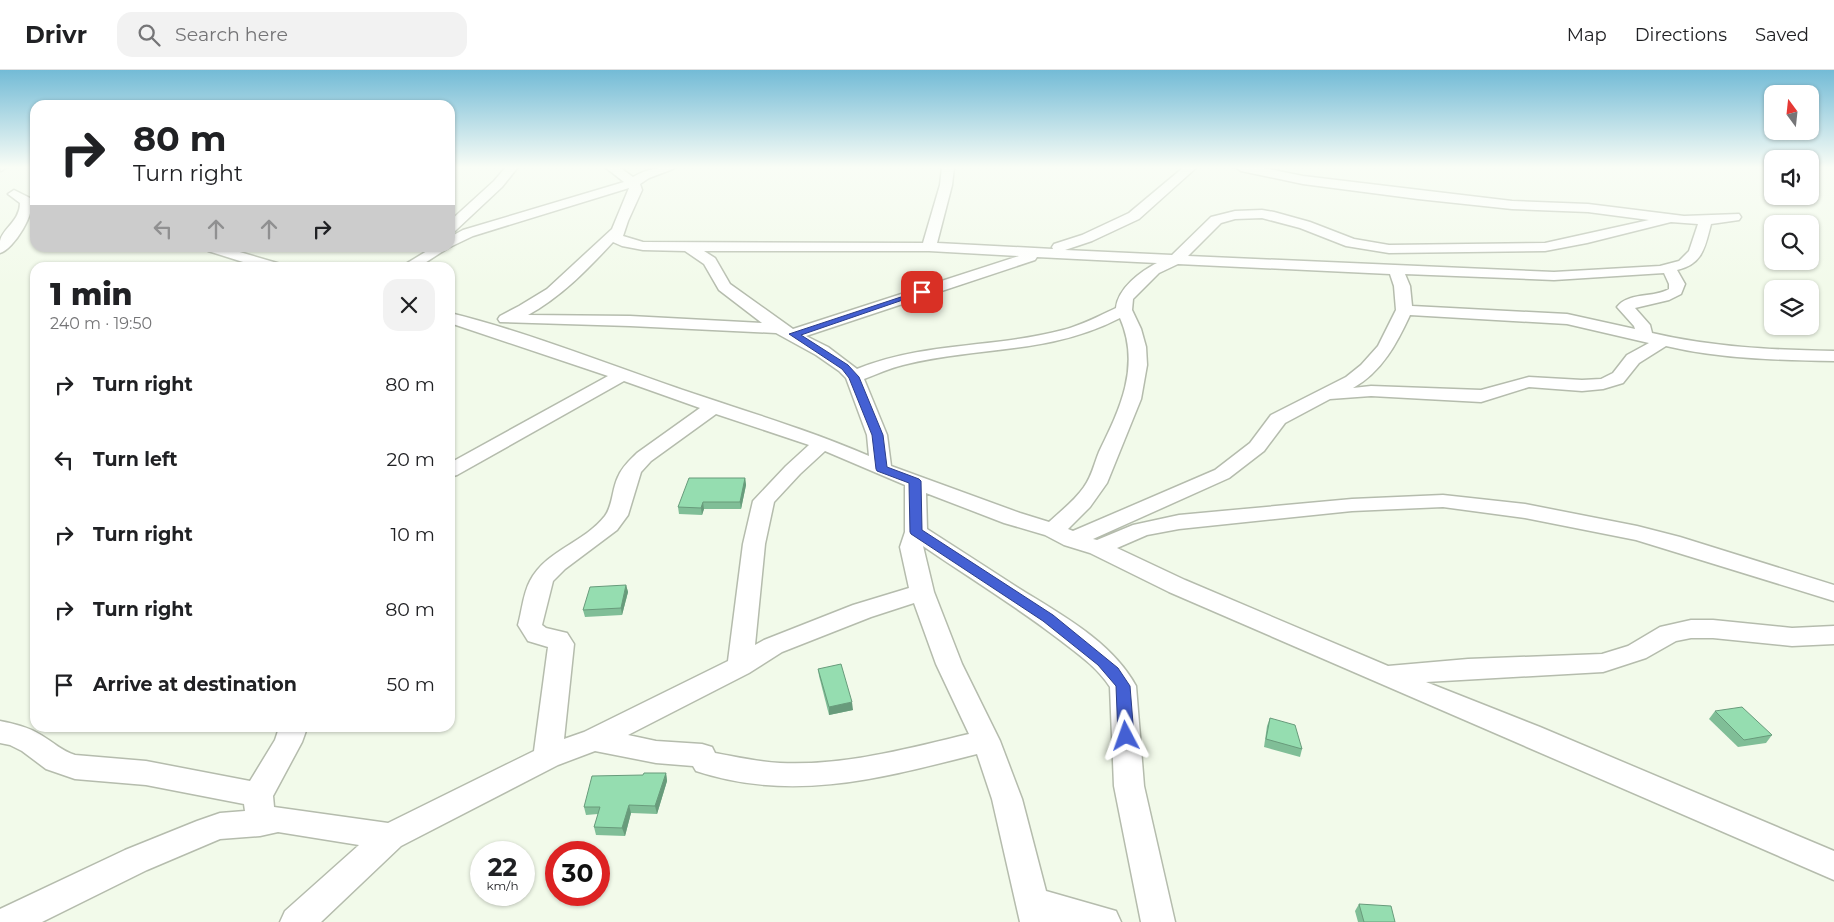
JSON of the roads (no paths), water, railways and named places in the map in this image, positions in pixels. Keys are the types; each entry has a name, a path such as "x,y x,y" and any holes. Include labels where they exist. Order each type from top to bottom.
{"street":[{"path":"0,249 24,216 27,207"},
{"path":"455,223 473,207"},
{"path":"455,240 556,207"},
{"path":"629,207 616,238 627,243 688,247 929,247 1554,276 1669,268 1684,264 1693,257 1699,245 1706,219"},
{"path":"929,247 940,207"},
{"path":"506,318 622,321 786,331 1087,238 1134,216 1145,207"},
{"path":"1545,207 1588,208 1668,219 1699,221 1734,217"},
{"path":"1062,535 1084,500 1098,483 1136,384 1139,349 1131,322 1124,310 1125,298 1154,270 1176,259 1216,220 1245,214 1262,214 1290,219 1351,243 1404,249 1545,246 1595,238 1668,219"},
{"path":"478,327 524,311 552,293 611,235 618,231"},
{"path":"688,247 710,261 724,287 786,331 845,367 854,377 877,435 881,469"},
{"path":"226,252 259,262"},
{"path":"416,262 434,252"},
{"path":"1644,337 1642,325 1625,307 1632,303 1663,298 1676,291 1677,284 1669,268"},
{"path":"1062,535 1222,474 1257,447 1278,419 1352,382 1379,358 1392,337 1404,310 1402,286 1396,269"},
{"path":"854,377 885,364 906,359 1058,337 1088,329 1124,310"},
{"path":"1404,310 1567,319 1663,342 1758,354 1834,356"},
{"path":"455,320 823,443 881,469 1098,548 1177,586 1834,866"},
{"path":"1324,396 1371,391 1481,396 1495,394 1517,385 1531,382 1591,386 1605,384 1622,376 1634,358 1663,342"},
{"path":"455,468 622,375"},
{"path":"548,757 561,644 558,639 536,635 532,632 530,625 542,580 564,559 607,528 623,502 628,476 636,465 644,457 714,407"},
{"path":"740,666 754,544 764,502 793,470 823,443"},
{"path":"915,481 916,532 911,547 922,592 950,664 986,741 1007,799 1035,912 1104,922"},
{"path":"1098,548 1141,530 1179,522 1352,505 1443,501 1525,512 1637,532 1834,593"},
{"path":"916,532 1048,618 1093,652 1113,671 1123,686 1129,786 1158,922"},
{"path":"297,922 390,837 548,757 594,740 740,666 773,646 862,611 922,592"},
{"path":"1387,676 1468,669 1603,663 1637,652 1670,633 1691,629 1713,629 1792,637 1834,635"},
{"path":"0,732 16,735 32,743 56,761 75,767 146,773 259,809 278,819 390,837"},
{"path":"8,922 136,860 259,809 292,732"},
{"path":"594,740 656,752 702,755 706,763 779,775 829,774 867,770 986,741"}]}
